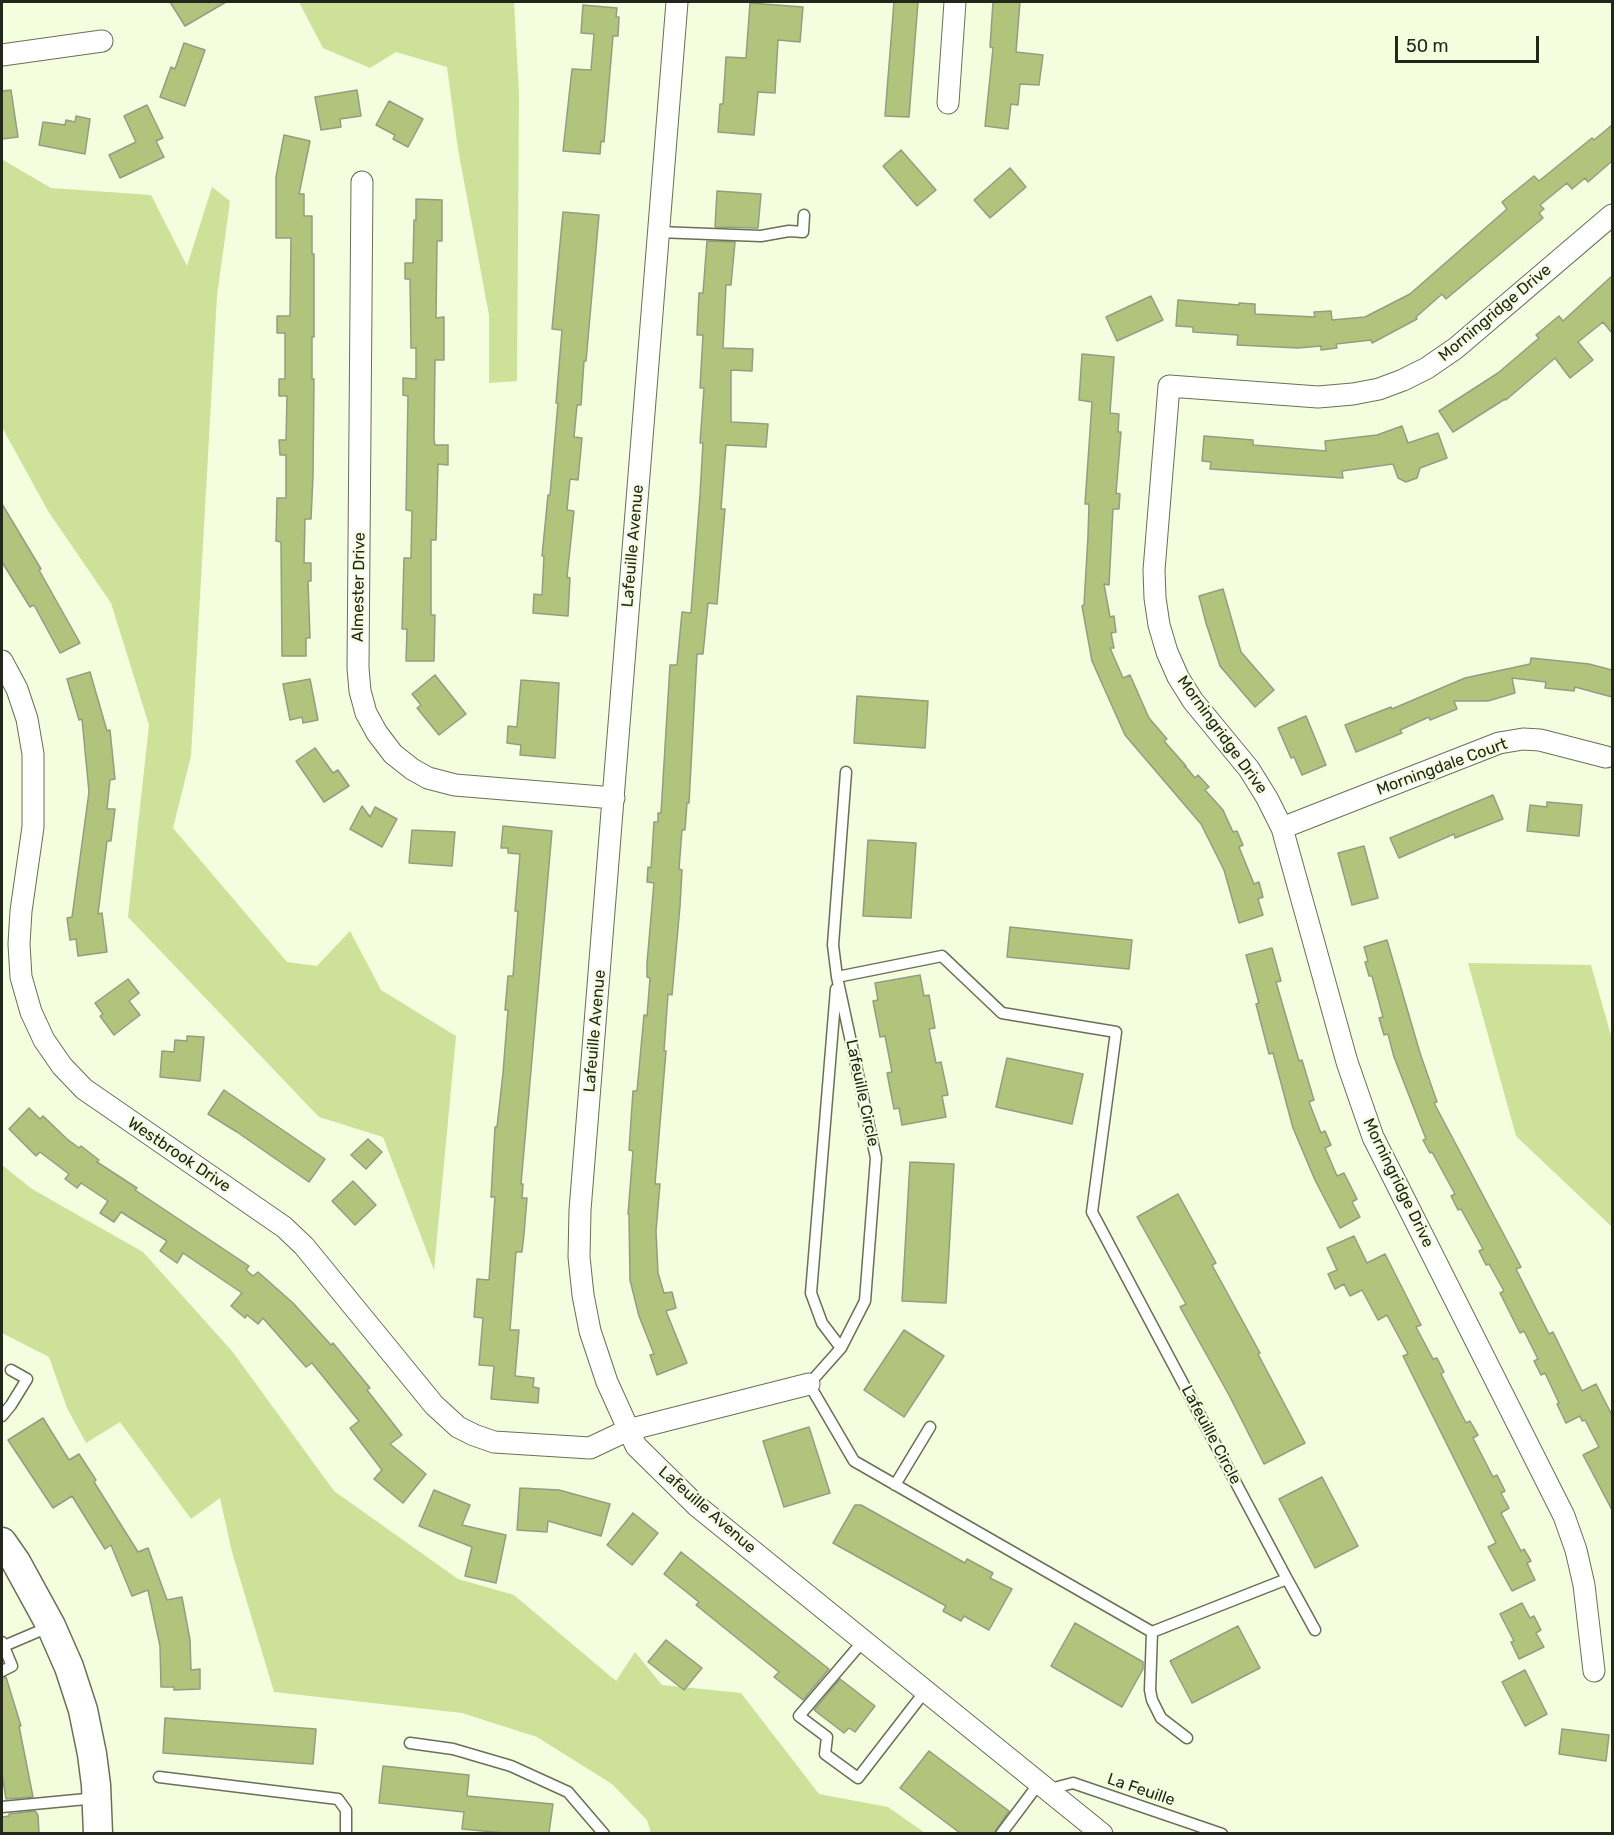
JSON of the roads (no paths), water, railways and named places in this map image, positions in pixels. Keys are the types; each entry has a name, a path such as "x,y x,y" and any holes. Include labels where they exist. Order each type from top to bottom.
{"main road":[{"path":"2,1542 16,1562 51,1626 69,1667 83,1710 92,1754 98,1833"}],"street":[{"name":"Lafeuille Avenue","path":"677,2 580,1210 579,1257 590,1331 607,1382 636,1446 697,1506 1102,1833"},
{"path":"948,103 955,2"},
{"path":"2,55 102,40"},
{"name":"Almester Drive","path":"362,182 358,668 360,691 366,713 377,733 393,754 428,778 455,785 614,798"},
{"name":"Morningridge Drive","path":"1594,1671 1584,1585 1576,1550 1564,1516 1373,1137 1347,1062 1282,828 1249,769 1193,701 1178,677 1159,626 1154,570 1169,386 1318,397 1378,389 1403,380 1427,368 1456,348 1612,215"},
{"name":"Westbrook Drive","path":"2,661 17,689 27,719 33,754 33,827 18,944 21,977 31,1012 44,1040 62,1066 84,1089 101,1102 284,1227 304,1246 434,1405 458,1427 494,1442 590,1448 628,1431"},
{"name":"Morningdale Court","path":"1282,828 1499,743 1522,739 1540,740 1606,757"},
{"path":"628,1431 809,1384"}],"lane":[{"path":"658,232 761,236 789,231 803,232 804,214"},
{"path":"837,977 833,945 846,772"},
{"name":"Lafeuille Circle","path":"837,977 942,956 1002,1013 1116,1032 1092,1212 1287,1579"},
{"name":"Lafeuille Circle","path":"837,977 812,1293 822,1323 841,1348"},
{"name":"Lafeuille Circle","path":"809,1384 841,1348 865,1301 876,1158 837,977"},
{"path":"2,1416 27,1378 11,1370"},
{"path":"809,1384 854,1461 1152,1632"},
{"path":"895,1485 930,1427"},
{"path":"1152,1632 1287,1579 1315,1630"},
{"path":"2,1671 12,1666 3,1644 51,1626"},
{"path":"1152,1632 1150,1690 1152,1700 1161,1718 1187,1738"},
{"path":"864,1640 799,1716 827,1737 825,1755 858,1778 926,1690"},
{"path":"410,1743 453,1749 512,1766 568,1792 604,1833"},
{"path":"159,1777 338,1799 346,1810 346,1833"},
{"name":"La Feuille","path":"1045,1786 1073,1783 1222,1833"},
{"path":"1002,1833 1045,1786"},
{"path":"2,1807 97,1798"}]}
